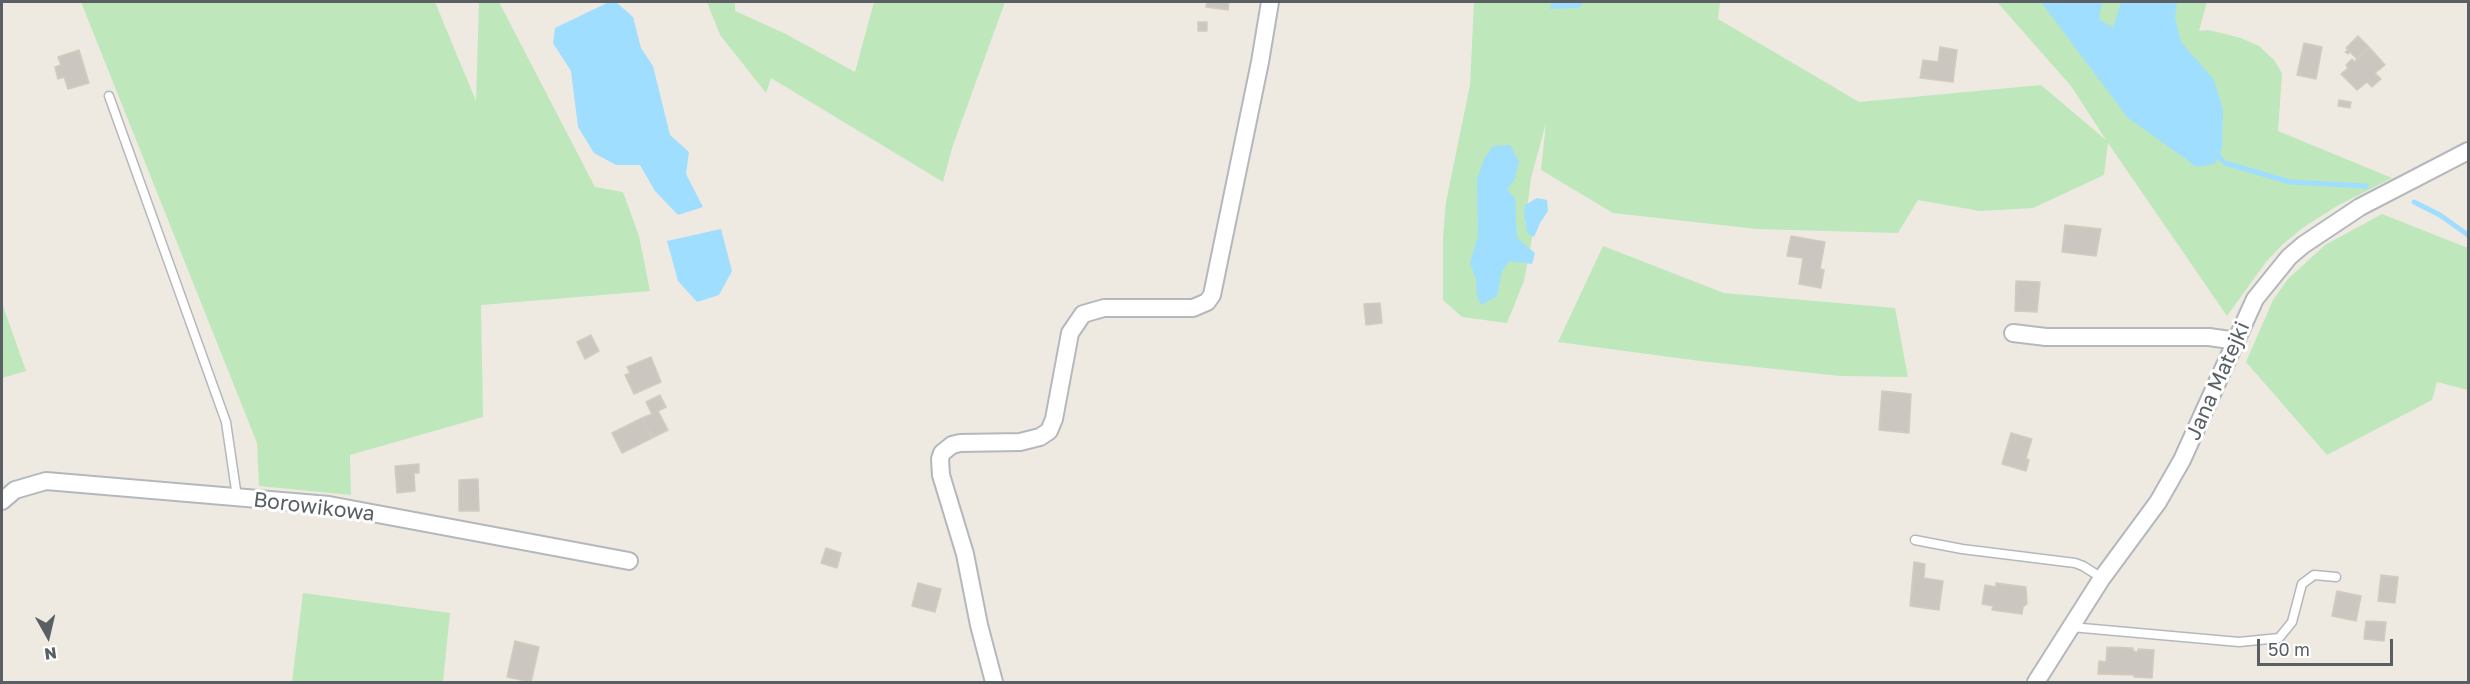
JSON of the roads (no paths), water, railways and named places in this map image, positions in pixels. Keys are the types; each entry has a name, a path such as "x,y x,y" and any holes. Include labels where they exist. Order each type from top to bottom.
{"street":[{"path":"994,682 978,625 965,554 941,475 942,453 952,445 960,443 1020,442 1040,437 1049,431 1054,418 1070,333 1083,314 1104,308 1193,308 1207,302 1212,295 1260,62 1269,2"},
{"name":"Jana Matejki","path":"2036,682 2102,578 2163,494 2182,460 2255,298 2289,257 2303,245 2360,207 2469,151"},
{"path":"2013,333 2046,337 2209,337 2237,341"},
{"name":"Borowikowa","path":"2,501 15,490 46,481 329,505 629,561"}],"lane":[{"path":"109,96 225,422 237,497"},
{"path":"1916,540 1962,549 2075,563 2102,578"},
{"path":"2071,627 2239,642 2279,638 2292,622 2302,584 2314,576 2337,577"}],"water":[{"path":"609,2 616,2 633,17 641,48 653,66 670,135 689,152 686,174 703,207 678,215 655,191 640,165 616,165 594,153 578,127 571,71 553,43 555,28"},
{"path":"1552,2 1584,2 1579,8 1550,9"},
{"path":"2041,2 2102,2 2099,19 2113,28 2121,2 2177,2 2175,17 2181,42 2214,80 2223,109 2222,148 2215,164 2197,167 2128,118"},
{"path":"1510,145 1519,161 1515,179 1507,189 1515,199 1517,238 1535,253 1532,264 1510,261 1502,271 1497,296 1481,305 1470,263 1478,236 1477,179 1484,159 1493,146"},
{"path":"1537,198 1547,200 1548,211 1534,237 1527,233 1524,212 1525,205"},
{"path":"721,229 732,271 719,295 697,302 678,281 667,241"}],"waterway":[{"path":"2214,151 2225,163 2290,182 2366,186"},
{"path":"2414,202 2440,215 2468,235"}]}
